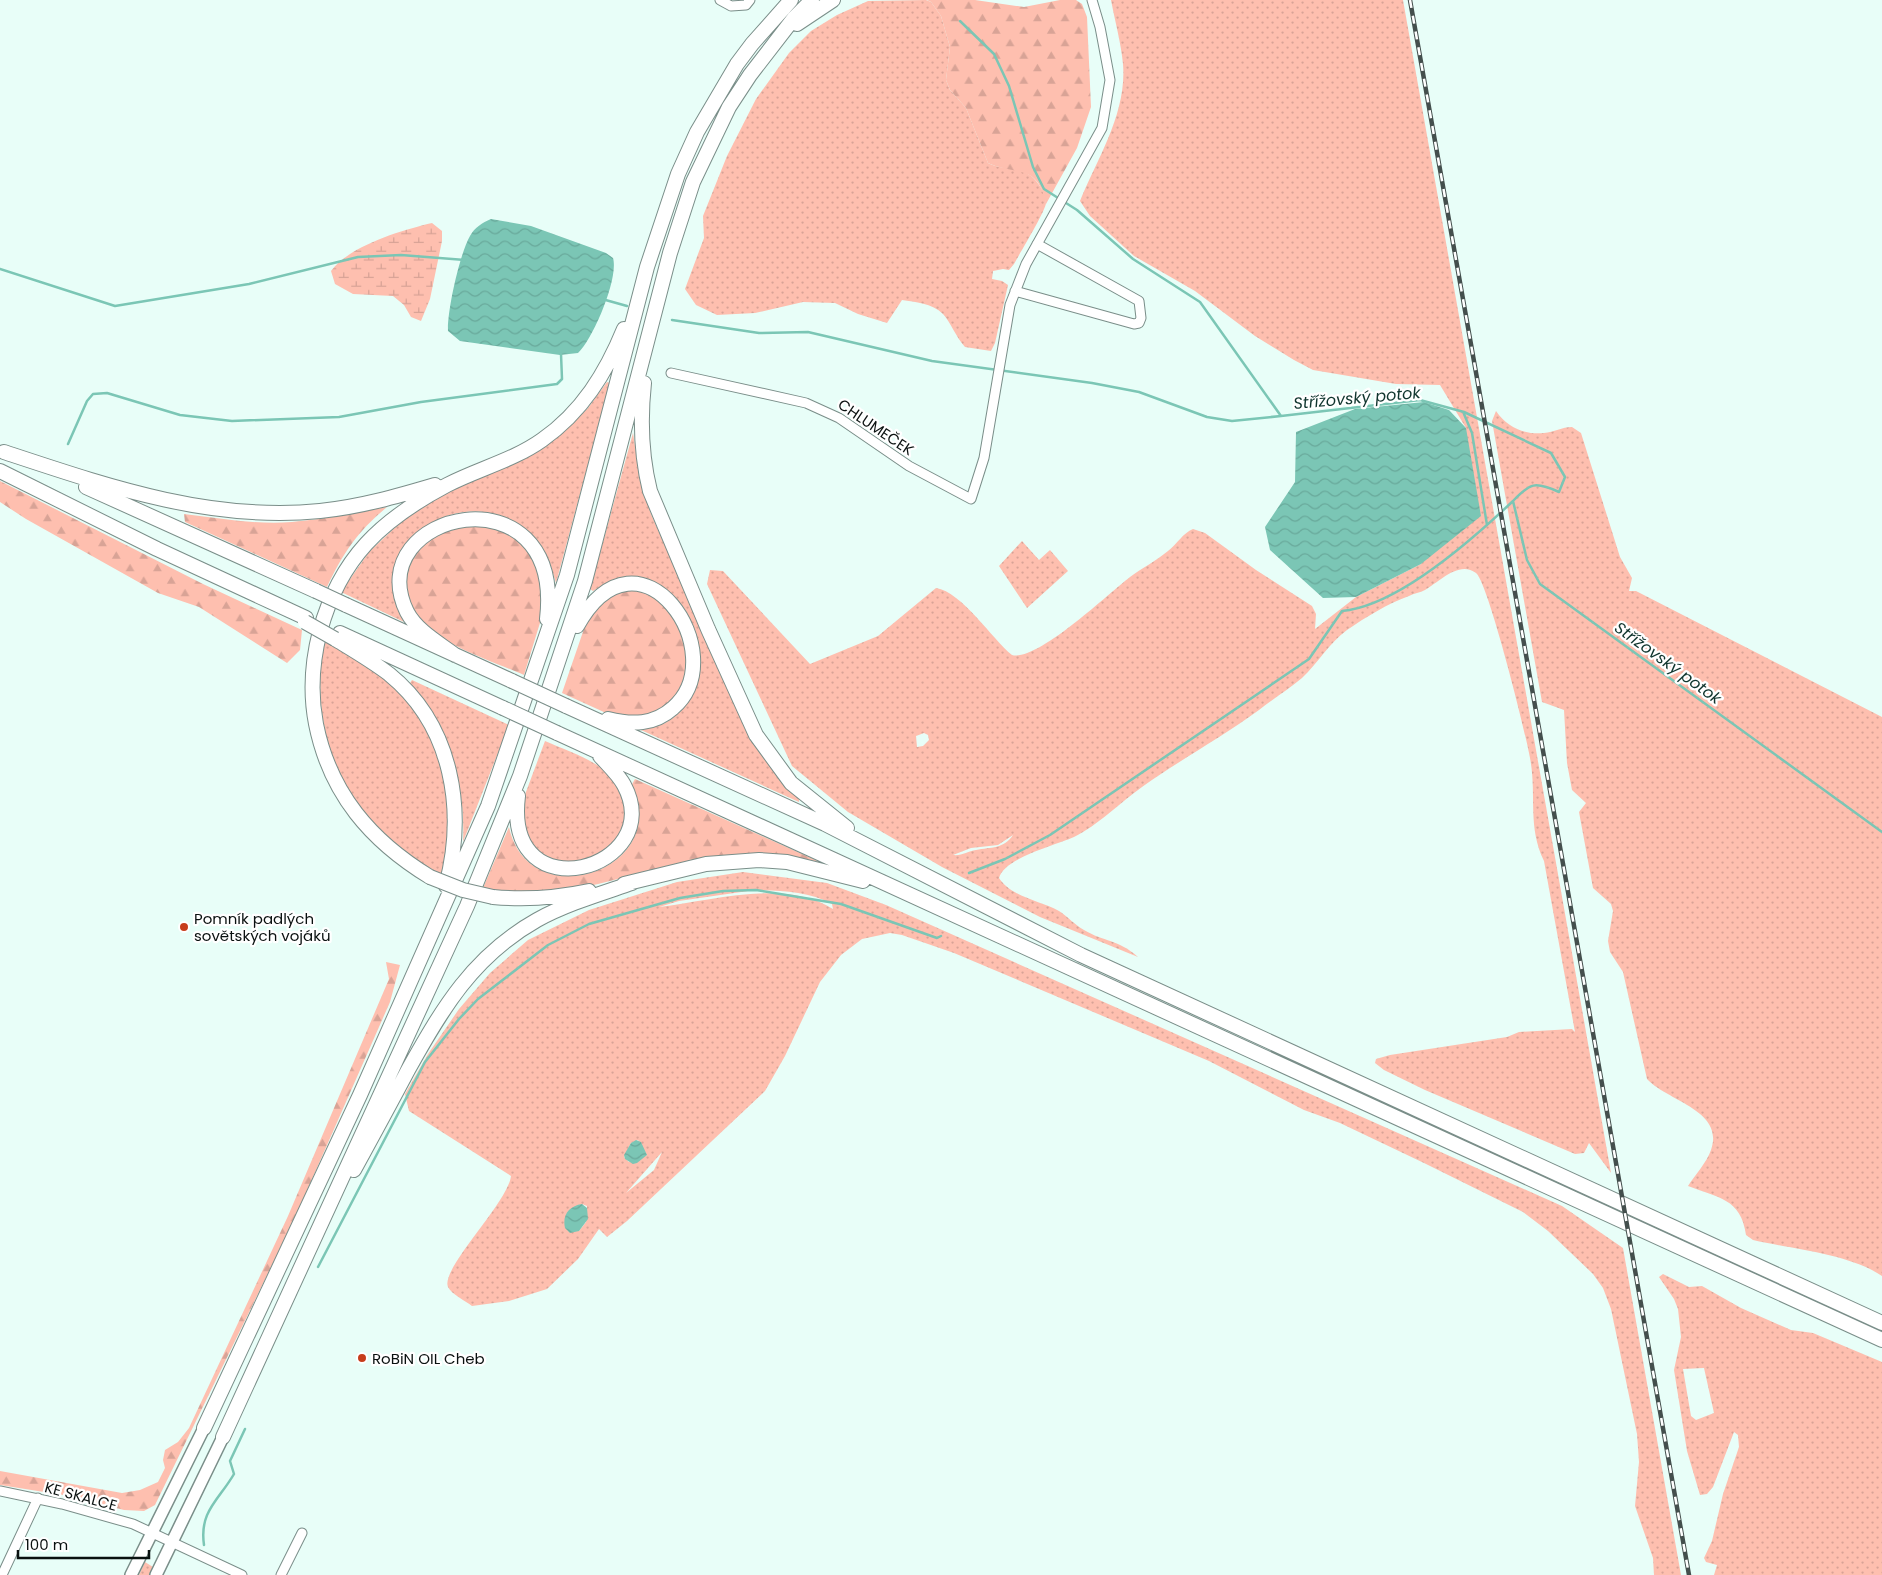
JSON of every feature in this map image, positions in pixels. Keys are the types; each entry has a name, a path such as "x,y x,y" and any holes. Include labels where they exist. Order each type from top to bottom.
{"highway":[{"path":"2,451 144,496 209,508 260,513 320,511 404,494 469,474 513,456 541,441 581,406 616,349 647,267 678,174 701,124 752,44 791,0"},
{"path":"223,1438 467,906 520,776 585,582 670,253 693,182 729,107 778,38 812,0"},
{"path":"778,38 833,0"},
{"path":"204,1428 360,1095 488,806 567,575 647,267"},
{"path":"644,352 641,444 643,464 650,491 712,638 756,735 791,783 818,806 848,828 938,881"},
{"path":"2,451 316,591 825,824 1081,955 1882,1323"},
{"path":"0,471 140,541 277,604 336,636 503,708 1882,1340"},
{"path":"469,474 401,512 365,545 336,586 329,601 317,642 313,671 313,697 319,738 340,789 362,821 388,848 430,876 463,890 522,899 549,898 632,882 706,864 759,860 787,862 812,867 902,892"},
{"path":"455,655 420,629 408,613 401,594 400,577 412,548 428,533 452,521 477,518 509,527 526,540 540,559 548,584 543,649"},
{"path":"562,653 586,610 597,597 609,589 633,584 654,590 675,607 688,630 692,655 690,676 684,696 666,714 656,719 642,723 618,721 566,706"},
{"path":"336,636 377,666 404,689 428,723 446,760 456,808 456,832 450,872 437,923"},
{"path":"520,776 516,820 523,844 530,853 541,861 556,867 575,869 596,864 615,852 622,842 630,822 631,810 625,786 619,776 594,750"},
{"path":"312,1242 344,1190 431,1029 467,977 503,943 556,911 632,882"}],"main road":[{"path":"131,1575 204,1428"},
{"path":"156,1575 223,1438"}],"street":[{"path":"720,0 731,6 746,5 750,0"},
{"path":"1037,244 1139,301 1139,323 1134,324 1015,291 1026,264 1037,244 1102,128 1110,80 1100,27 1092,0"},
{"name":"CHLUMEČEK","path":"671,373 806,403 824,409 909,466 971,499 988,439 1010,304 1015,291"},
{"name":"KE SKALCE","path":"0,1491 38,1498 91,1512 153,1532 242,1575"},
{"path":"2,1575 38,1498"},
{"path":"281,1575 302,1533"}],"green space":[{"path":"926,0 931,2 941,16 950,47 946,80 950,90 966,108 988,163 1028,174 1040,186 1046,199 1045,208 1014,264 1009,270 993,271 992,279 1002,281 1008,285 995,343 991,351 965,347 939,310 929,305 912,301 902,300 887,323 858,314 835,303 803,302 755,313 717,315 696,305 685,289 704,238 703,216 727,156 756,99 789,53 811,31 837,15 868,1"},
{"path":"927,0 975,0 1024,7 1060,0 1076,0 1082,4 1087,17 1091,107 1077,148 1046,204 1042,191 1032,176 988,163 966,108 950,90 946,80 950,47 941,16 931,2"},
{"path":"1111,0 1403,0 1611,1173 1589,1143 1584,1153 1575,1154 1425,1090 1384,1070 1375,1063 1376,1059 1390,1055 1507,1037 1519,1032 1572,1029 1575,1032 1544,861 1539,848 1534,823 1532,772 1527,744 1489,602 1476,573 1463,569 1456,571 1425,590 1393,603 1362,620 1335,641 1302,678 1245,720 1142,787 1083,832 1020,858 1003,871 999,878 1011,890 1052,907 1084,930 1124,947 1138,957 1040,917 942,867 848,812 792,766 707,584 710,570 723,571 810,664 878,636 936,588 946,591 956,598 1012,655 1023,654 1055,638 1130,577 1168,551 1186,533 1193,529 1205,533 1256,570 1312,606 1316,614 1315,629 1356,597 1421,564 1466,428 1440,385 1396,384 1313,370 1255,336 1195,291 1134,256 1090,216 1080,201 1110,134 1116,117 1123,82 1123,64","holes":["924,733 928,735 929,740 923,746 917,747 916,736","1013,835 1006,843 997,847 953,855 971,848 998,845"]},
{"path":"432,223 442,231 442,241 430,299 421,321 411,317 404,305 393,296 353,294 335,284 331,271 350,254 377,240"},
{"path":"607,382 610,383 556,583 542,547 519,524 491,513 462,512 435,521 412,538 398,561 394,589 404,622 341,592 369,552 403,520 427,503 565,431 588,408"},
{"path":"1496,411 1511,426 1530,433 1551,432 1572,427 1581,433 1620,557 1632,578 1629,591 1636,591 1882,717 1882,1276 1854,1262 1837,1257 1753,1240 1746,1235 1739,1213 1733,1206 1718,1197 1688,1186 1709,1155 1713,1136 1710,1125 1702,1116 1656,1087 1647,1079 1623,972 1610,952 1608,941 1613,911 1611,904 1593,888 1579,812 1586,803 1572,790 1567,763 1564,710 1542,702 1492,421"},
{"path":"633,433 640,479 651,514 739,712 786,785 799,799 799,802 641,730 667,722 690,699 699,673 699,644 690,617 673,595 651,581 624,579 593,591 590,589"},
{"path":"0,481 203,584 302,630 300,650 287,663 199,607 158,593 26,519 0,502"},
{"path":"387,507 352,543 327,587 185,522 184,514 238,521 278,523 328,518"},
{"path":"453,525 492,525 523,543 539,569 543,613 524,675 448,642 434,633 413,613 407,587 406,576 408,566 427,542"},
{"path":"1022,541 1039,560 1050,550 1068,571 1027,608 999,566"},
{"path":"623,589 652,594 677,619 688,655 684,684 664,710 642,719 606,713 562,693 586,623 600,600"},
{"path":"324,641 367,663 399,692 417,714 432,739 451,799 447,877 414,858 386,836 362,810 344,781 330,749 322,715 320,679"},
{"path":"412,680 509,725 463,842 461,797 457,777 443,739 423,702 410,683"},
{"path":"545,741 580,756 603,769 620,787 625,799 624,831 595,861 557,864 526,842 520,808"},
{"path":"635,779 822,863 789,857 756,855 722,856 689,861 562,891 510,893 483,888 509,827 521,855 542,871 567,876 593,872 616,860 632,841 639,816 631,786"},
{"path":"743,872 827,883 886,905 1562,1206 1623,1248 1681,1575 1654,1575 1653,1558 1635,1506 1639,1462 1637,1434 1611,1309 1603,1288 1593,1274 1548,1231 1523,1212 1340,1123 1304,1110 1209,1061 954,953 902,935 890,933 862,939 841,955 820,982 785,1056 765,1091 627,1221 607,1237 599,1229 578,1259 547,1289 509,1301 472,1306 452,1292 448,1287 448,1278 464,1251 499,1202 511,1176 409,1111 405,1094 428,1054 459,1009 490,973 528,940 589,910 677,882","holes":["755,890 795,892 814,896 832,904 833,909 814,900 793,895 771,893 748,894 659,907 679,901","638,1140 647,1155 629,1162 624,1157 631,1143","662,1152 654,1170 626,1193","582,1204 587,1206 586,1222 579,1231"]},
{"path":"386,962 400,965 390,1002 294,1220 155,1505 144,1511 124,1510 63,1495 0,1485 0,1471 122,1493 140,1490 158,1482 165,1468 163,1460 165,1450 178,1442 189,1428 288,1216 389,979"},
{"path":"1663,1274 1689,1287 1702,1286 1741,1308 1791,1330 1813,1333 1882,1362 1882,1575 1714,1575 1717,1565 1706,1562 1704,1558 1712,1541 1723,1494 1739,1447 1738,1435 1734,1432 1713,1487 1707,1494 1700,1495 1687,1451 1674,1370 1681,1337 1678,1309 1674,1299 1659,1277","holes":["1704,1368 1714,1413 1696,1420 1691,1416 1683,1369"]},
{"path":"145,1562 153,1567 149,1575 139,1575"}],"water":[{"path":"491,219 531,226 606,253 613,258 614,267 609,293 591,335 578,353 560,355 460,341 448,331 458,268 466,244 476,228"},
{"path":"1424,402 1449,410 1466,428 1481,516 1421,564 1356,597 1323,598 1270,550 1265,527 1295,482 1296,432 1355,409"},
{"path":"636,1140 641,1142 647,1155 633,1164 625,1159 624,1155 631,1143"},
{"path":"582,1204 587,1208 588,1219 579,1231 570,1233 565,1228 566,1215 570,1209"}],"waterway":[{"name":"Střížovský potok","path":"960,21 994,54 1009,86 1033,167 1044,189 1077,210 1133,259 1200,302 1281,416 1420,400 1464,412 1551,453 1565,477 1559,492 1538,485 1524,490 1513,501 1527,560 1540,584 1882,832"},
{"path":"0,269 115,306 249,284 358,257 401,255 465,260"},
{"path":"602,299 627,306"},
{"path":"672,320 759,333 808,332 932,361 1092,383 1139,392 1207,417 1232,421 1281,416"},
{"path":"68,444 87,401 93,394 107,393 180,415 232,421 339,417 421,402 557,384 562,379 561,354"},
{"path":"1464,414 1472,433 1487,525"},
{"path":"969,873 1005,859 1050,835 1309,659 1342,611 1364,606 1387,597 1410,584 1456,551 1513,501"},
{"path":"318,1267 425,1062 459,1019 478,999 548,945 589,924 680,898 723,891 756,890 841,904 937,938 941,936"},
{"path":"204,1545 203,1533 207,1514 234,1474 230,1461 245,1429"}],"railway":[{"path":"1410,0 1689,1575"}],"place":[{"name":"Pomník padlých sovětských vojáků","path":"184,927"},
{"name":"RoBiN OIL Cheb","path":"362,1358"}]}
